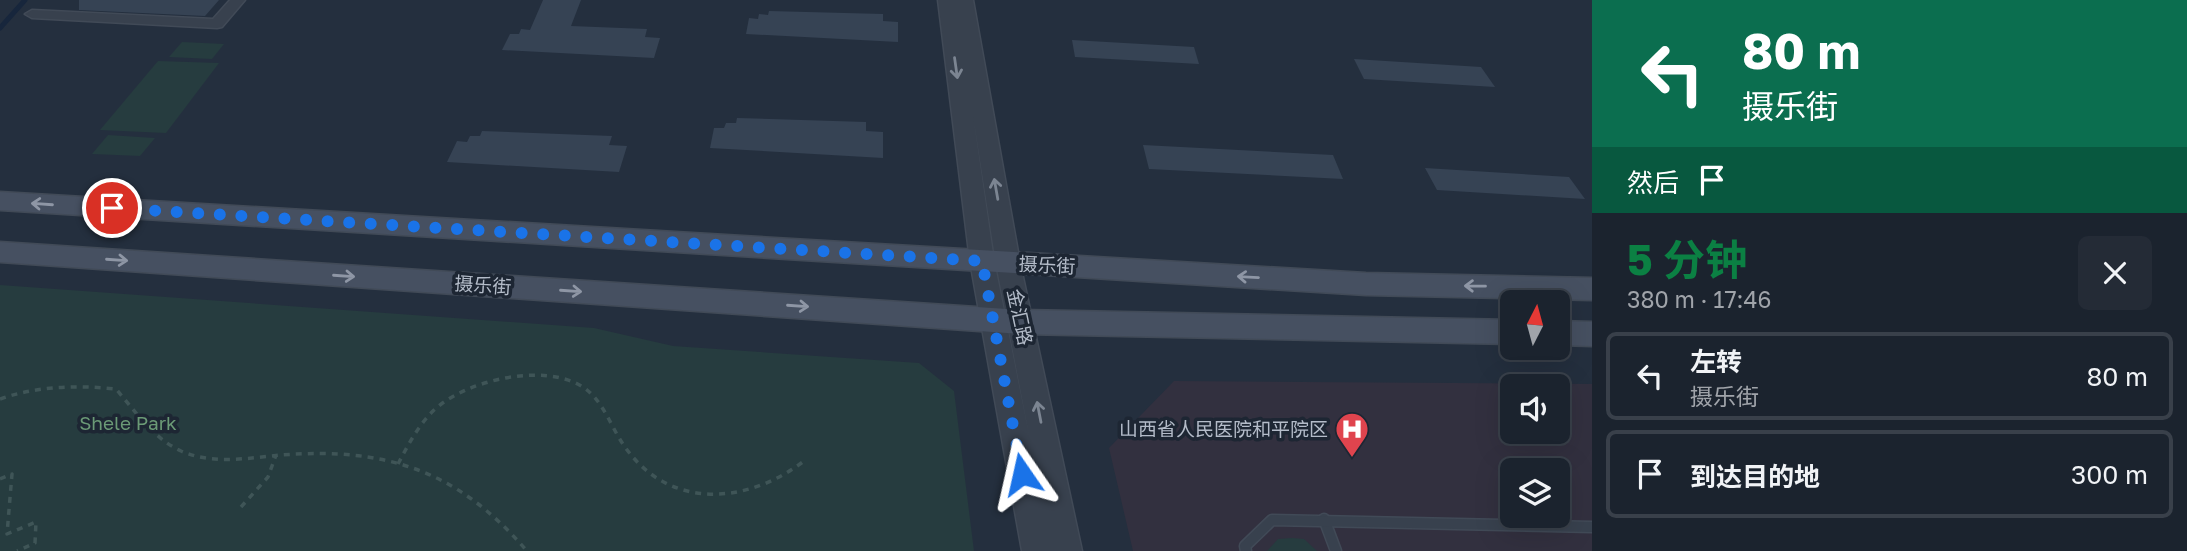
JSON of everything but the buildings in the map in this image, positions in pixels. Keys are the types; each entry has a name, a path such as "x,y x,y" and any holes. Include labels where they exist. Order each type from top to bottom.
{"main road":[{"name":"摄乐街","path":"0,201 1366,284 1592,289"},
{"name":"摄乐街","path":"0,252 1022,322 1500,332"},
{"path":"1570,333 1592,334"}],"street":[{"path":"32,14 217,24 238,0"},
{"name":"金汇路","path":"947,0 995,262 1022,322 1067,551"},
{"name":"金汇路","path":"964,0 995,262 993,320 1037,551"}],"lane":[{"path":"1324,519 1336,551"},
{"path":"1246,551 1245,546 1272,520 1324,519 1592,527"}],"path":[{"path":"398,465 423,422 449,398 520,375 552,375 582,387 608,413 632,455 660,480 693,495 735,494 777,481 804,461"},
{"path":"0,399 13,394 73,384 116,389 149,426 181,451 218,459 361,454 428,473 480,503 527,551"},
{"path":"242,507 268,477 276,455"},
{"path":"0,479 12,474 7,534 36,522 35,543 17,551"}],"shaded area":[{"name":"山西省人民医院和平院区","path":"1174,381 1500,383 1500,444 1570,444 1570,384 1592,384 1592,551 1133,551 1109,448"}],"green space":[{"path":"182,42 224,44 212,59 169,57"},
{"path":"158,61 219,63 166,133 100,130"},
{"path":"108,135 155,138 140,156 92,154"},
{"name":"Shele Park","path":"0,285 594,328 673,346 919,363 954,391 974,551 0,551"},
{"path":"1278,539 1304,539 1317,551 1267,551"}],"waterway":[{"path":"0,28 25,0"}],"place":[{"name":"山西省人民医院和平院区","path":"1352,459"}],"route":[{"path":"112,208 982,261 1022,474"}]}
